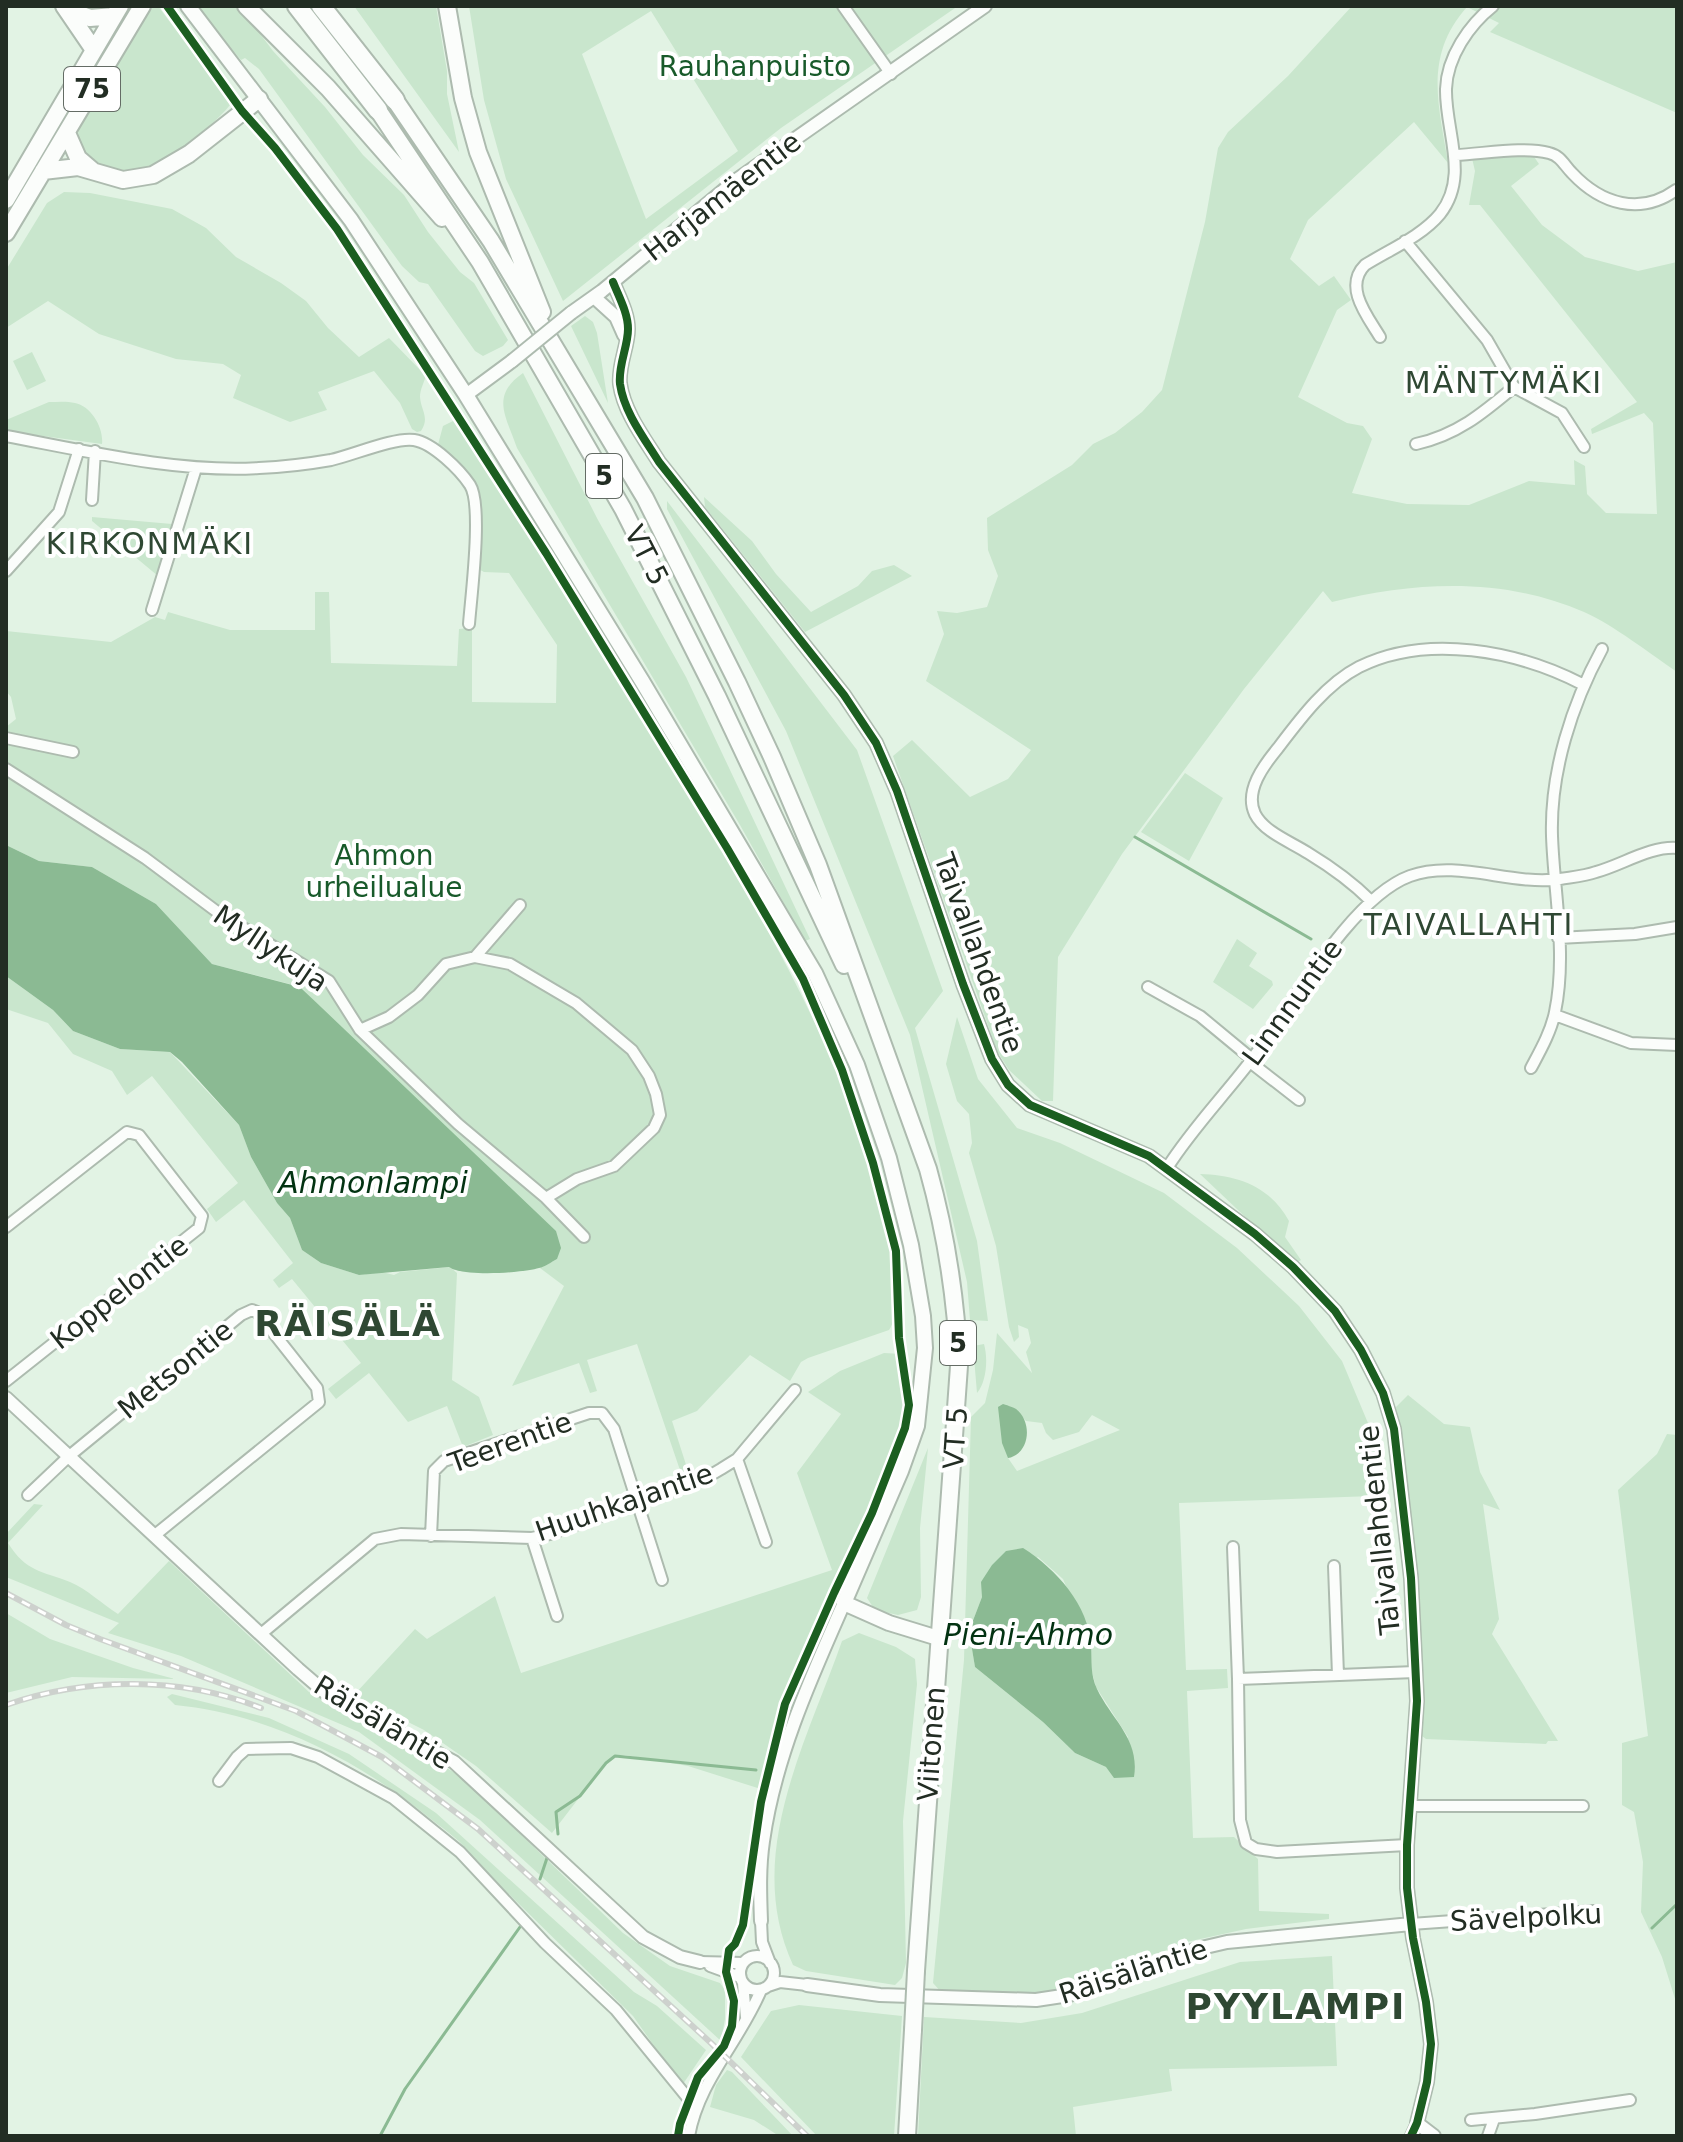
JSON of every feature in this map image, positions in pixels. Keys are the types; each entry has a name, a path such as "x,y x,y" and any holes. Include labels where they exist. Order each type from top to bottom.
{"highway":[{"name":"VT 5","path":"297,6 378,110"},
{"name":"VT 5","path":"321,6 395,100"}],"main road":[{"path":"188,6 351,220 466,395 642,681 815,973 857,1065 889,1158 912,1252 925,1348 917,1426 844,1603 889,1623 938,1638"},
{"path":"246,6 328,88 480,262"},
{"path":"447,6 463,98 478,152 556,351"},
{"name":"75","path":"6,233 141,7"},
{"path":"66,8 90,18 117,11"},
{"path":"66,8 94,50"},
{"name":"75","path":"6,200 117,11"},
{"path":"43,171 68,166 123,180 153,175 189,154 259,99"},
{"name":"VT 5","path":"395,100 491,241 645,498 772,757 818,865 928,1169 942,1216 958,1331 957,1420 938,1638"},
{"name":"VT 5","path":"378,110 480,262 623,509 724,710 887,1057"},
{"path":"67,133 78,158 93,171"},
{"name":"Viitonen","path":"907,2136 938,1638"}],"street":[{"path":"843,6 891,74"},
{"name":"Harjamäentie","path":"466,395 613,282 735,181 985,6"},
{"path":"1380,337 1361,307 1355,280 1365,265 1405,241 1441,213 1452,190 1456,155 1446,90 1448,74 1453,58 1476,19 1493,6"},
{"path":"1456,155 1547,152 1564,162 1589,189 1619,203 1639,206 1666,197 1676,190"},
{"path":"1405,241 1487,340 1514,387 1562,413 1584,447"},
{"name":"Taivallahdentie","path":"613,282 627,321 628,334 620,383 625,402 646,441 678,488 844,695 876,743 897,791 963,984 997,1068 1008,1085 1030,1105 1149,1156 1255,1234 1316,1289 1335,1311 1361,1350 1383,1393 1394,1429 1411,1578 1417,1701 1407,1888 1431,2044 1427,2082 1417,2123"},
{"path":"594,297 616,317 625,338"},
{"path":"1416,444 1467,426 1514,387"},
{"path":"6,436 196,468 260,468 302,464 360,453 399,441 415,440 425,444 471,486 476,500 469,624"},
{"path":"6,571 59,512 79,449"},
{"path":"92,500 95,451"},
{"path":"152,610 196,468"},
{"path":"1371,901 1343,876 1261,823 1251,804 1256,783 1272,755 1322,696 1357,668 1402,652 1431,648 1467,649 1505,657 1582,684"},
{"path":"1531,1068 1555,1015 1558,993 1552,834 1559,766 1582,684 1602,649"},
{"path":"6,738 73,752"},
{"name":"Myllykuja","path":"6,769 145,858 216,911 329,981 360,1030 458,1124 546,1198 584,1237"},
{"name":"Linnnuntie","path":"1167,1168 1251,1060 1359,911 1393,885 1411,876 1435,871 1556,880 1595,873 1662,849 1677,848"},
{"path":"475,957 520,905"},
{"path":"1558,938 1635,934 1677,927"},
{"path":"360,1030 389,1017 418,995 446,964 475,957 510,964 576,1003 632,1050 649,1076 660,1115 645,1138 614,1166 577,1179 546,1198"},
{"path":"1148,987 1200,1016 1299,1100"},
{"path":"1555,1015 1631,1043 1677,1045"},
{"name":"Koppelontie","path":"6,1227 127,1132 134,1132 141,1138 202,1216 201,1225 196,1230 6,1381"},
{"name":"Metsontie","path":"68,1457 241,1315 252,1310 260,1314 317,1388 319,1402 155,1535"},
{"name":"Huuhkajantie","path":"261,1634 375,1539 401,1534 532,1538 704,1479 737,1459 795,1390"},
{"name":"Räisäläntie","path":"6,1398 327,1694 454,1762 643,1937 680,1957 700,1962"},
{"name":"Teerentie","path":"431,1536 434,1471 444,1461 589,1413 602,1413 609,1419 638,1502"},
{"path":"28,1495 68,1457"},
{"path":"737,1459 766,1542"},
{"path":"638,1502 662,1580"},
{"path":"532,1538 557,1616"},
{"path":"1233,1547 1240,1820 1246,1843 1256,1849 1277,1852 1407,1845"},
{"path":"1334,1566 1338,1675"},
{"path":"689,2136 696,2108 716,2066 736,2040 764,1988 771,1981 772,1967 762,1942 763,1841 798,1707 844,1603"},
{"path":"1238,1679 1415,1672"},
{"path":"219,1781 246,1749 291,1748 318,1757 393,1798 460,1852 545,1943 616,2010 696,2108"},
{"path":"1411,1806 1583,1806"},
{"name":"Sävelpolku","path":"1411,1924 1594,1911"},
{"path":"746,2021 747,2001 742,1980 745,1961 754,1951 761,1921"},
{"name":"Räisäläntie","path":"807,1985 880,1995 1036,2000 1107,1985 1197,1949 1227,1942 1411,1924"},
{"path":"700,1962 745,1961 758,1957 781,1977 807,1985"},
{"path":"700,1962 742,1980 751,1989 780,1982 807,1985"},
{"path":"1471,2120 1630,2100"},
{"path":"1488,2136 1494,2119"},
{"path":"1411,2136 1417,2123 1434,2136"}],"green space":[{"path":"153,6 158,6 230,105 205,130 157,165 121,174 95,163 79,148 78,130"},
{"path":"195,6 238,6 242,10 273,51 325,107 363,155 404,195 428,232 460,272 474,283 508,340 503,346 483,356 475,351 428,284 419,282 402,266 259,69 245,58 241,60"},
{"path":"354,6 436,6 447,71 447,94 459,152"},
{"name":"Rauhanpuisto","path":"469,6 958,6 781,128 563,301 506,179 484,100","holes":["651,11 738,151 646,219 582,54"]},
{"path":"1352,6 1677,6 1677,113 1490,32 1499,23 1467,7 1453,25 1439,63 1438,102 1448,163 1414,122 1308,220 1290,259 1319,286 1334,276 1351,300 1337,310 1298,397 1347,423 1363,426 1372,439 1352,493 1407,504 1469,505 1529,481 1575,485 1574,460 1585,466 1587,494 1606,513 1657,514 1653,423 1644,413 1592,434 1591,429 1637,402 1480,205 1469,205 1475,171 1471,154 1530,151 1539,164 1511,186 1542,225 1585,257 1638,271 1677,262 1677,672 1596,618 1554,601 1523,593 1460,586 1428,587 1332,602 1323,591 1244,689 1122,854 1058,957 1053,1101 1042,1101 1009,1070 997,1051 893,756 912,740 970,797 1008,779 1031,750 926,681 944,634 937,611 957,613 987,607 998,576 988,550 987,518 1072,465 1093,444 1115,433 1142,412 1162,390 1205,222 1218,148 1228,132 1288,76"},
{"path":"64,192 90,193 172,209 206,228 236,257 306,301 328,328 359,357 389,338 426,376 420,394 425,418 421,431 412,429 400,403 374,371 318,392 327,410 290,422 233,398 241,375 223,364 176,359 99,334 48,301 6,328 6,270 47,203"},
{"path":"585,316 593,322 597,333 608,403 571,326"},
{"path":"32,352 46,381 27,390 13,361"},
{"path":"523,373 598,520 686,677 810,939 805,941 517,448 505,416 504,398 513,382"},
{"path":"49,402 72,402 86,408 99,425 102,444 6,431 6,420"},
{"name":"Ahmon urheilualue","path":"455,420 562,582 770,935 840,1079 865,1148 886,1221 895,1304 889,1330 808,1358 801,1362 790,1381 750,1355 697,1411 672,1421 689,1474 682,1476 637,1344 587,1360 597,1391 590,1393 579,1363 512,1386 564,1286 540,1268 557,1259 301,987 212,964 156,904 92,867 39,861 6,845 6,727 16,719 11,697 6,691 6,631 111,642 155,617 165,620 168,612 230,630 315,630 315,592 329,592 331,663 457,666 459,629 472,628 472,702 556,703 557,645 509,573 484,572 473,566 474,493 436,452 443,426"},
{"path":"704,497 752,541 776,574 811,612 858,586 872,571 894,565 912,576 805,632 705,507"},
{"path":"667,501 857,750 943,991 915,1028 977,1241 988,1321 970,1320 967,1282 910,1035 786,731 667,509"},
{"path":"92,517 172,524 158,576 92,521"},
{"path":"1185,773 1223,798 1189,861 1141,832"},
{"path":"1237,939 1257,953 1249,966 1272,981 1273,985 1253,1009 1213,982"},
{"path":"6,976 53,1010 73,1031 120,1049 170,1052 239,1125 251,1157 277,1203 290,1218 302,1250 321,1263 359,1275 382,1272 394,1275 450,1267 457,1273 452,1380 479,1397 493,1435 463,1447 447,1406 408,1422 369,1373 336,1399 328,1389 361,1363 292,1279 279,1288 273,1280 293,1263 244,1200 216,1222 207,1209 238,1183 152,1076 127,1095 112,1071 73,1054 48,1023 6,1009"},
{"path":"957,1017 978,1079 1017,1128 1060,1143 1164,1193 1237,1248 1299,1306 1342,1361 1373,1435 1384,1489 1372,1496 1179,1503 1186,1670 1227,1669 1228,1688 1187,1691 1193,1838 1234,1837 1258,1859 1259,1911 1329,1914 1329,1919 1246,1929 1182,1943 1091,1984 1046,1995 942,1993 933,1983 964,1660 971,1417 985,1403 997,1333 1032,1373 1026,1352 1031,1343 1028,1329 1018,1325 1019,1337 1014,1342 1009,1327 996,1246 969,1153 972,1143 969,1114 957,1101 946,1064","holes":["1015,1409 1026,1421 1042,1423 1053,1440 1079,1432 1092,1415 1120,1430 1017,1471 1008,1458","1038,1557 1063,1579 1091,1645 1090,1665 1096,1687 1128,1737 1106,1767 1075,1753 1043,1722 975,1667 969,1631 982,1597"]},
{"path":"1200,1174 1239,1180 1272,1199 1289,1221 1285,1237 1301,1260 1295,1264"},
{"path":"984,1344 986,1369 977,1393 973,1346"},
{"path":"884,1353 902,1354 909,1405 905,1428 872,1513 785,1704 764,1790 688,1766 615,1756 606,1763 552,1833 476,1766 424,1730 354,1695 415,1629 427,1639 495,1596 521,1673 832,1570 797,1473 841,1414 808,1392 840,1371"},
{"path":"1408,1395 1444,1424 1470,1427 1480,1472 1500,1510 1483,1504 1499,1619 1492,1634 1558,1741 1548,1741 1546,1744 1426,1739 1422,1736 1418,1591 1395,1408"},
{"path":"1667,1434 1677,1435 1677,2065 1676,2002 1662,1957 1641,1912 1643,1862 1634,1812 1622,1805 1622,1743 1648,1736 1618,1490 1657,1454"},
{"path":"928,1448 920,1528 921,1597 917,1610 898,1615 875,1610 867,1598"},
{"path":"34,1504 43,1505 8,1543 21,1560 76,1585 118,1614 169,1561 309,1692 459,1775 623,1933 670,1966 720,1983 725,1990 721,2041 480,1820 359,1732 181,1656 108,1633 119,1623 6,1577 6,1534"},
{"path":"6,1613 50,1639 175,1679 72,1677 6,1693"},
{"path":"859,1633 896,1647 915,1659 917,1684 903,1821 906,1963 902,1978 895,1985 806,1971 793,1965 779,1924 774,1883 777,1842 797,1760 842,1641"},
{"path":"172,1694 269,1718 349,1754 436,1813 634,1992 657,2006 706,2050 683,2084 633,2016 472,1858 460,1842 404,1798 375,1778 312,1744 245,1718 175,1705 167,1697"},
{"path":"1332,1956 1337,2066 1169,2069 1172,2091 1073,2107 1076,2136 918,2136 924,2017 1021,2023 1082,2013 1240,1962"},
{"path":"799,2005 902,2016 894,2136 817,2136 741,2057 771,2011"},
{"path":"727,2070 793,2136 779,2136 754,2120 710,2107 716,2085"}],"water":[{"name":"Ahmonlampi","path":"6,845 39,861 92,867 156,904 212,964 300,987 556,1231 561,1248 557,1259 531,1270 507,1273 467,1272 449,1267 359,1275 321,1263 302,1250 290,1218 277,1203 251,1157 239,1125 182,1062 170,1052 120,1049 73,1031 53,1010 6,976"},
{"path":"1003,1404 1015,1408 1027,1429 1025,1444 1008,1458 1002,1443 998,1407"},
{"name":"Pieni-Ahmo","path":"1023,1548 1058,1577 1084,1616 1089,1631 1095,1683 1129,1741 1135,1764 1134,1777 1114,1778 1106,1767 1075,1753 1043,1722 975,1667 969,1631 982,1597 981,1582 1006,1551"}],"waterway":[{"path":"1135,837 1311,939"},
{"path":"558,1834 556,1812 580,1796 615,1756 756,1770"},
{"path":"540,1879 547,1858"},
{"path":"1652,1928 1677,1904"},
{"path":"380,2136 405,2089 520,1927"}],"railway":[{"path":"6,1593 100,1639 296,1711 382,1757 478,1829 711,2043 807,2136"},
{"path":"6,1705 68,1689 134,1684 199,1690 261,1708"}],"cycle path":[{"path":"167,6 242,111 275,148 337,229 546,553 727,848 803,979 842,1070 873,1163 896,1251 899,1338 909,1405 905,1428 872,1513 785,1704 761,1802 743,1925 729,1950 726,1972 734,2001 732,2026 724,2046 698,2077 678,2136"},
{"path":"613,282 628,323 620,384 630,415 659,462 844,695 876,743 897,791 963,984 992,1059 1008,1085 1030,1105 1149,1156 1255,1234 1293,1267 1335,1311 1361,1350 1383,1393 1394,1429 1411,1578 1417,1701 1407,1888 1431,2044 1427,2082 1411,2136"}],"district":[{"name":"MÄNTYMÄKI","path":"1504,383"},
{"name":"KIRKONMÄKI","path":"150,544"},
{"name":"TAIVALLAHTI","path":"1469,925"},
{"name":"RÄISÄLÄ","path":"348,1323"},
{"name":"PYYLAMPI","path":"1296,2006"}]}
